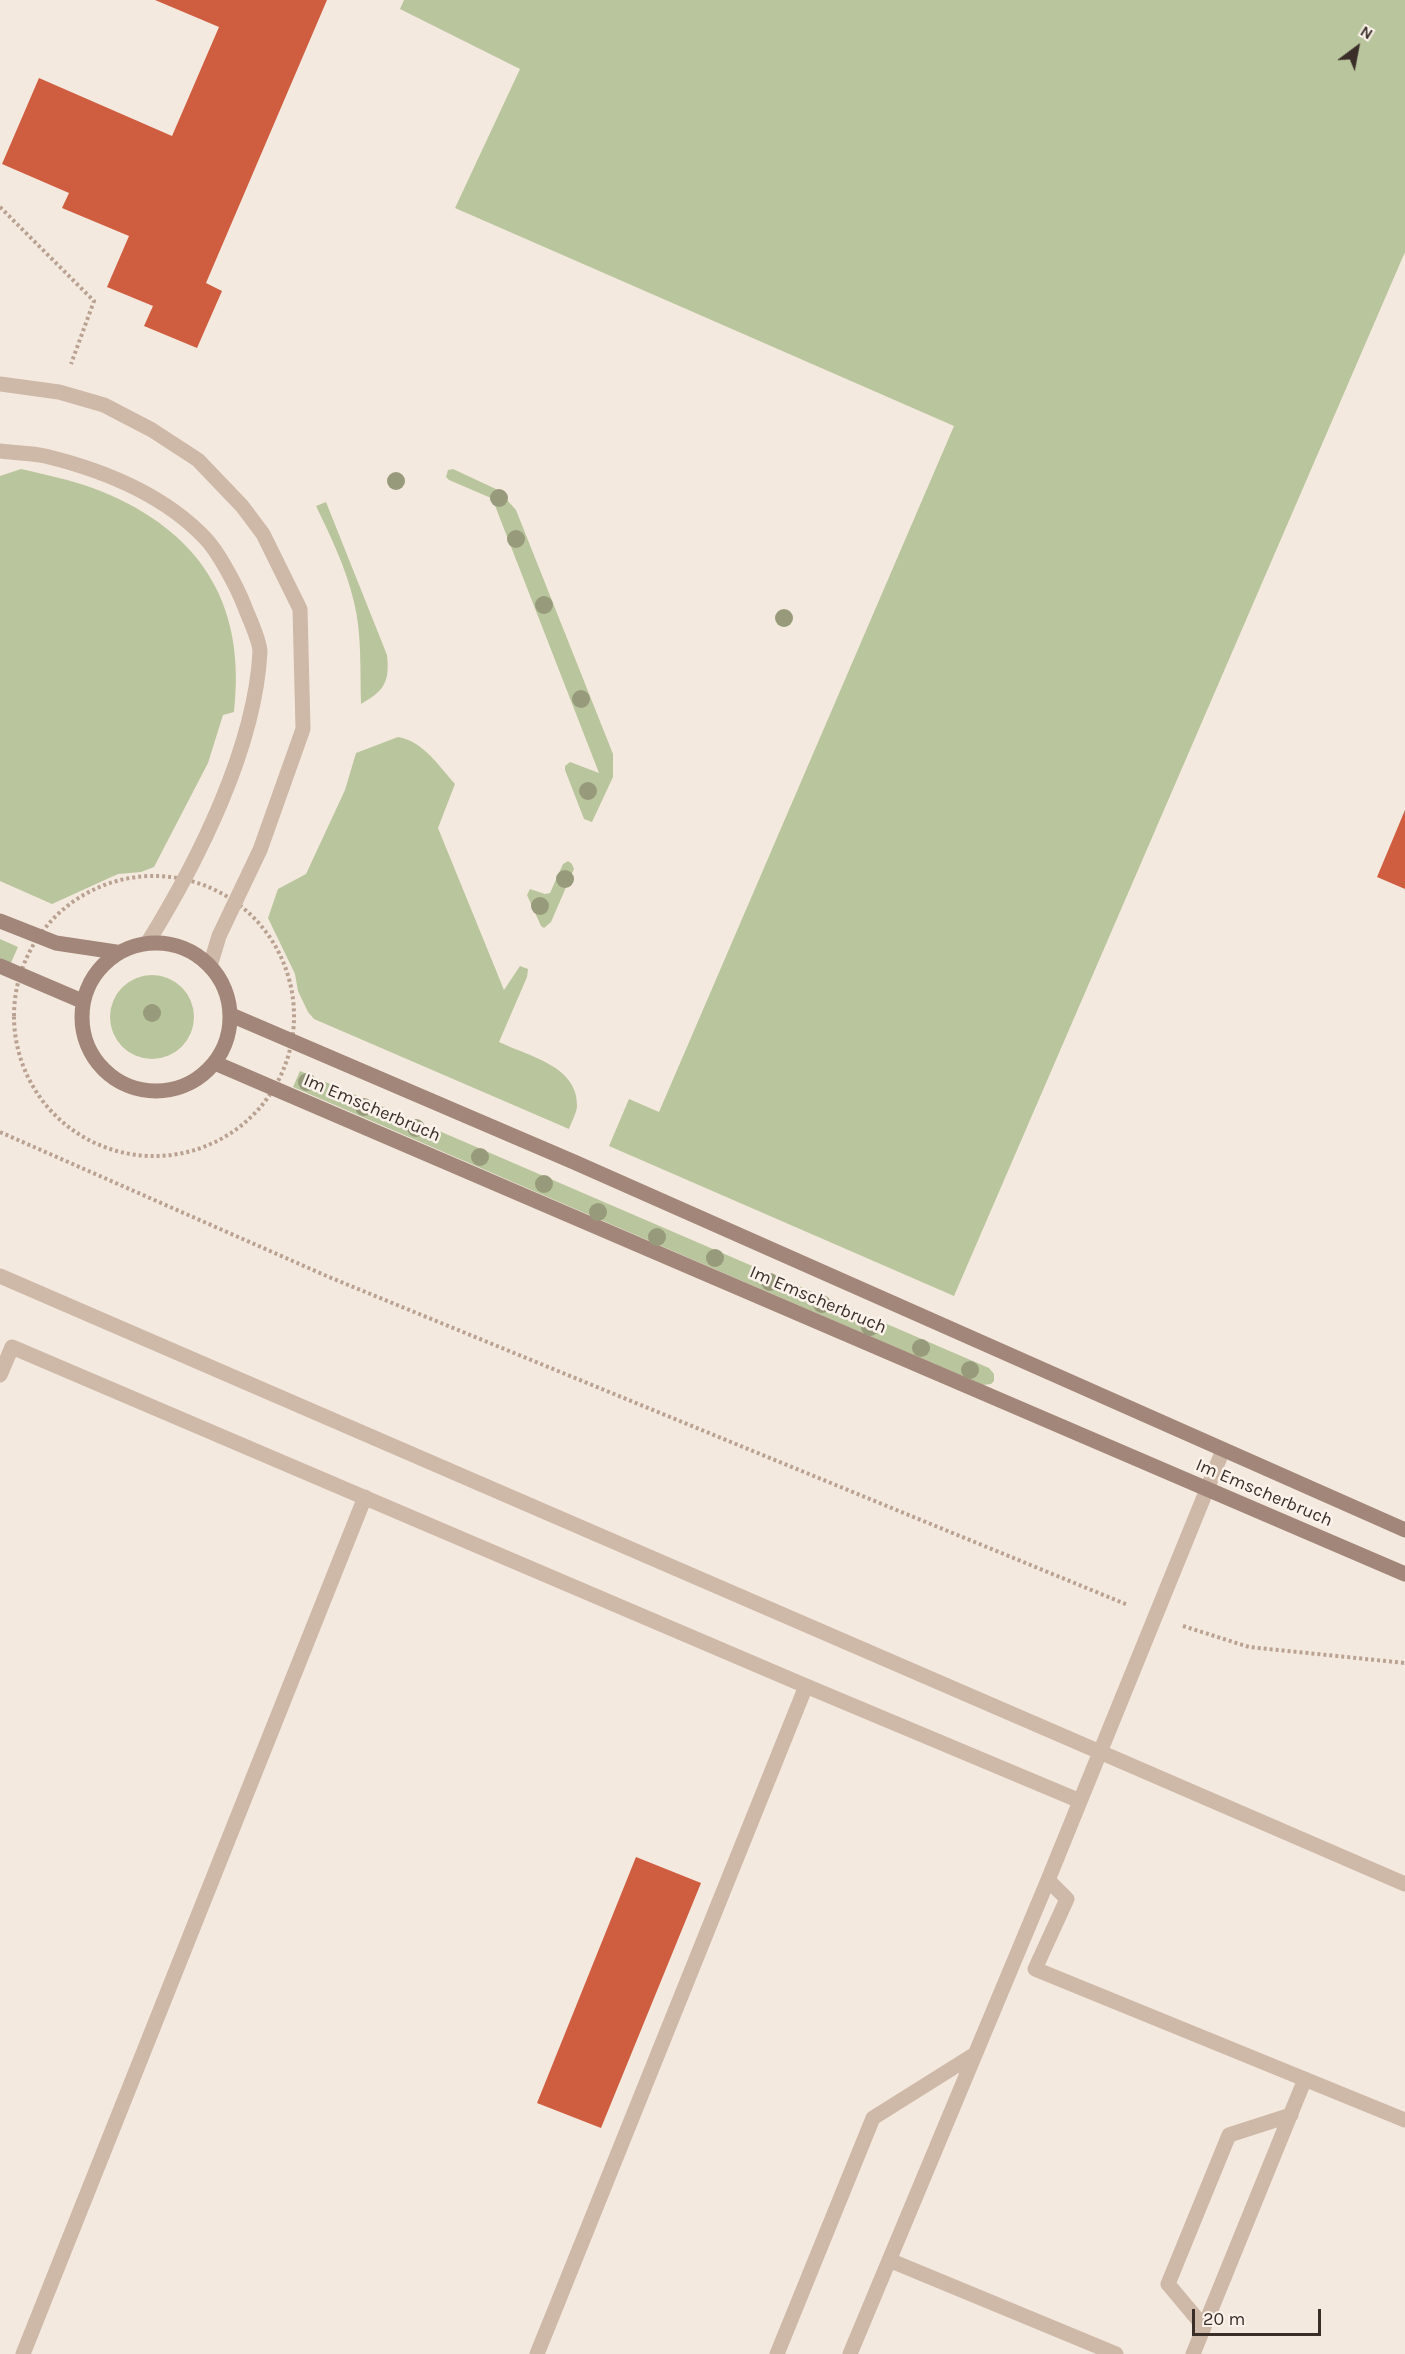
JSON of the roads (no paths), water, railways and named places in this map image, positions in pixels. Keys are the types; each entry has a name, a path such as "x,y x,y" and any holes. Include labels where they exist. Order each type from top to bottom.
{"main road":[{"path":"0,921 56,943 117,952"},
{"path":"148,942 178,945 210,966 226,992 231,1015 228,1040 215,1063 190,1084 157,1092 124,1085 97,1064 82,1034 82,1001 94,973 117,952 148,942"},
{"path":"0,966 82,1001"},
{"name":"Im Emscherbruch","path":"231,1015 574,1162 1405,1530"},
{"name":"Im Emscherbruch","path":"215,1063 1405,1574"}],"lane":[{"path":"0,383 59,392 104,405 152,430 198,460 242,506 263,534 300,609 303,729 260,850 219,936 210,966"},
{"path":"0,451 44,455 112,476 161,501 206,538 239,592 260,649 251,710 236,765 173,901 148,942"},
{"path":"0,1276 1405,1884"},
{"path":"0,1375 12,1347 1080,1801"},
{"path":"850,2354 1048,1880 1223,1450"},
{"path":"23,2354 365,1497"},
{"path":"537,2354 806,1686"},
{"path":"1048,1880 1067,1899 1035,1969 1405,2120"},
{"path":"777,2354 873,2118 975,2054"},
{"path":"1193,2354 1305,2079"},
{"path":"1204,2327 1168,2284 1224,2146 1229,2135 1291,2115"},
{"path":"889,2260 1116,2354"}]}
